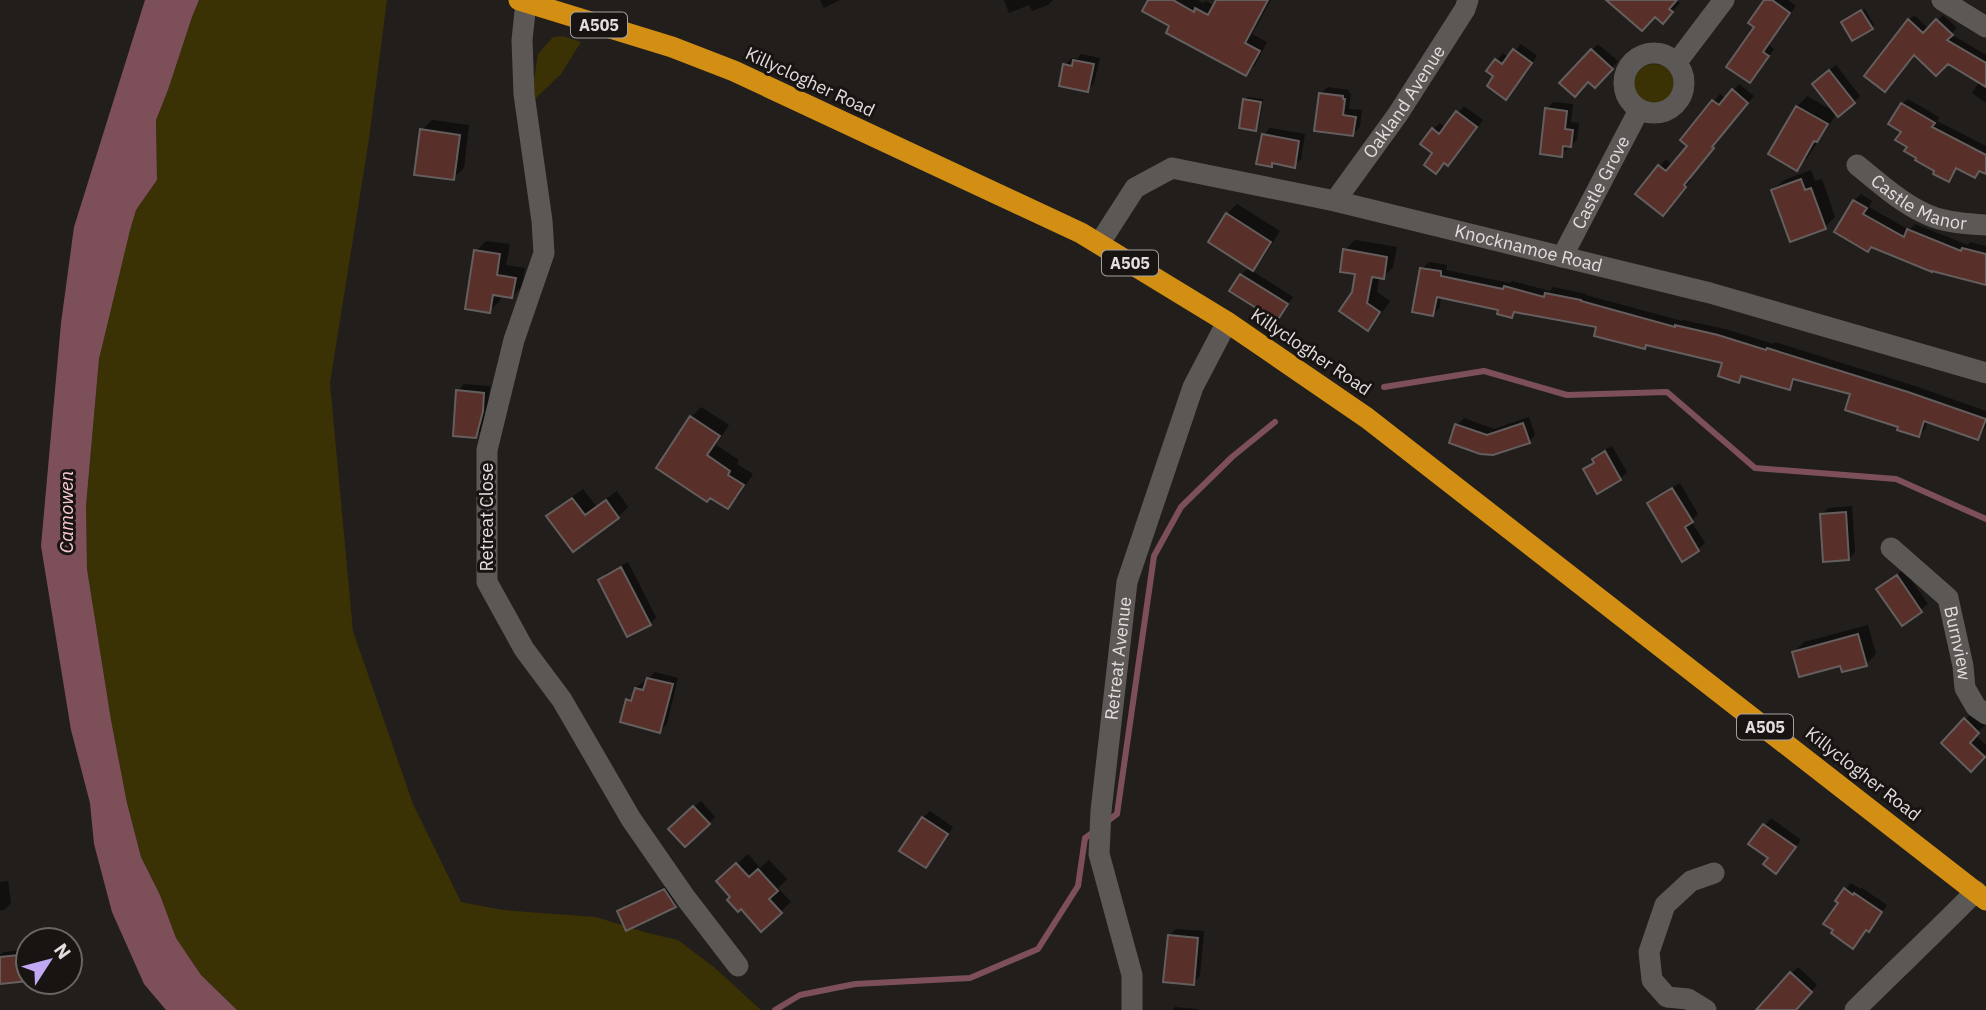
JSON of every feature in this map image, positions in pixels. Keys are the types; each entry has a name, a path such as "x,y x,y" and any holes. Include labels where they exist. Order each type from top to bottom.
{"highway":[{"name":"Killyclogher Road","path":"522,1 672,47 734,71 1081,233 1227,322 1367,418 1981,896"}],"street":[{"name":"Oakland Avenue","path":"1335,201 1398,114 1465,9 1468,0"},
{"path":"1677,62 1724,0"},
{"path":"1942,0 1986,27"},
{"name":"Retreat Close","path":"522,1 524,94 544,253 514,340 487,450 487,582 524,649 562,700 631,818 685,897 738,965"},
{"path":"1649,52 1664,54 1677,62 1685,85 1682,97 1674,106 1663,113 1651,114 1639,110 1628,100 1623,85 1626,70 1635,58 1649,52"},
{"name":"Castle Grove","path":"1562,257 1639,110"},
{"name":"Castle Manor","path":"1857,164 1907,204 1935,218 1986,226"},
{"name":"Knocknamoe Road","path":"1099,244 1135,188 1172,168 1335,201 1710,293 1986,373"},
{"name":"Retreat Avenue","path":"1132,1010 1132,975 1099,853 1101,811 1127,582 1194,387 1227,322"},
{"name":"Burnview","path":"1891,548 1948,598 1963,666 1965,688 1976,707 1986,714"},
{"path":"1706,1010 1688,999 1667,997 1652,980 1649,952 1665,905 1691,881 1714,873"},
{"path":"1855,1010 1893,972 1981,896"}],"shaded area":[{"path":"199,0 387,0 369,139 330,383 353,631 413,804 461,902 503,910 596,917 678,940 714,967 761,1010 237,1010 201,975 176,938 160,895 141,857 127,803 87,569 86,506 99,359 128,234 136,210 157,180 156,120"},
{"path":"563,36 581,42 561,74 534,100 538,54 553,37"},
{"path":"1654,64 1668,70 1674,84 1668,98 1654,104 1640,98 1634,84 1640,70"}],"water":[{"name":"Camowen","path":"145,0 199,0 156,120 157,180 136,210 99,359 86,506 87,569 111,720 127,803 141,857 160,895 176,938 201,975 237,1010 166,1010 144,984 112,912 94,844 90,803 71,730 41,546 61,323 74,227"}],"building":[{"path":"1148,0 1173,0 1194,12 1195,8 1208,15 1216,0 1268,0 1245,43 1260,51 1246,76 1166,33 1169,26 1142,11"},
{"path":"1606,0 1677,0 1669,9 1673,12 1663,24 1655,17 1642,31"},
{"path":"1764,0 1772,0 1790,13 1763,52 1769,56 1750,83 1726,67 1754,27 1748,23"},
{"path":"1861,10 1873,29 1852,41 1841,22"},
{"path":"1908,19 1923,33 1936,19 1953,35 1947,40 1986,63 1986,87 1948,64 1936,76 1914,55 1885,92 1864,76"},
{"path":"1513,49 1532,63 1506,100 1487,86 1493,76 1486,71 1495,59 1502,64"},
{"path":"1591,49 1613,69 1595,88 1588,82 1575,97 1559,83"},
{"path":"1073,60 1094,64 1088,92 1059,86 1063,64 1072,66"},
{"path":"1829,70 1855,103 1838,117 1812,84"},
{"path":"1732,89 1748,103 1712,147 1714,148 1663,216 1635,194 1658,165 1666,171 1687,146 1680,140 1712,100 1719,105"},
{"path":"1319,93 1343,96 1343,115 1356,117 1353,136 1314,131"},
{"path":"1243,99 1261,102 1256,131 1239,128"},
{"path":"1901,103 1935,123 1932,127 1986,155 1986,174 1979,171 1975,178 1956,168 1949,182 1933,174 1934,171 1904,151 1907,147 1895,140 1901,132 1888,124"},
{"path":"1796,106 1828,124 1817,142 1814,141 1797,171 1768,154"},
{"path":"1545,108 1567,111 1565,129 1573,130 1571,147 1563,146 1562,157 1540,154"},
{"path":"1456,111 1477,127 1448,166 1444,163 1436,174 1424,165 1432,153 1420,144 1432,128 1439,134"},
{"path":"420,129 460,135 454,180 414,175"},
{"path":"1262,134 1299,141 1295,168 1272,163 1272,167 1256,164"},
{"path":"1801,179 1805,190 1811,188 1826,229 1790,242 1771,190"},
{"path":"1853,200 1867,208 1863,214 1904,237 1907,229 1961,251 1962,248 1986,254 1986,285 1932,272 1871,247 1868,252 1834,232"},
{"path":"1226,213 1271,242 1253,271 1208,242"},
{"path":"1343,249 1387,257 1384,279 1372,277 1367,303 1380,312 1368,331 1339,311 1352,292 1355,274 1340,272"},
{"path":"474,250 500,254 497,275 516,278 512,298 493,295 490,313 465,309"},
{"path":"1420,268 1441,271 1441,276 1503,289 1504,286 1544,297 1545,293 1581,300 1675,327 1718,335 1766,350 1767,348 1986,419 1978,440 1924,421 1919,437 1897,430 1898,427 1845,410 1850,394 1793,379 1790,390 1741,376 1739,383 1718,376 1722,363 1646,345 1645,349 1594,336 1596,327 1514,312 1512,318 1497,314 1498,310 1437,297 1433,316 1412,312"},
{"path":"1240,274 1288,304 1277,321 1229,291"},
{"path":"456,390 484,393 483,411 476,438 453,436"},
{"path":"690,416 720,436 707,455 730,471 728,475 744,485 728,509 710,498 707,502 656,468"},
{"path":"1523,423 1530,443 1493,455 1480,454 1449,443 1455,424 1487,435"},
{"path":"1605,451 1621,480 1597,494 1583,469 1594,463 1592,459"},
{"path":"1672,488 1693,522 1685,527 1699,551 1682,562 1647,503"},
{"path":"572,498 585,515 606,500 619,518 573,552 546,516"},
{"path":"1846,512 1849,560 1823,562 1820,514"},
{"path":"621,567 651,625 627,637 598,580"},
{"path":"1897,575 1922,612 1902,626 1876,589"},
{"path":"1858,634 1867,666 1842,672 1840,666 1799,677 1792,652"},
{"path":"647,678 673,684 660,733 620,722 626,699 631,701 635,688 643,690"},
{"path":"1964,718 1979,733 1970,743 1985,757 1971,772 1941,743"},
{"path":"693,806 710,824 685,847 668,829"},
{"path":"922,817 948,834 926,868 899,851"},
{"path":"1763,824 1796,847 1776,874 1763,864 1768,858 1748,844"},
{"path":"736,863 749,877 758,869 778,891 769,899 782,913 761,932 741,909 738,912 727,900 730,897 716,881"},
{"path":"1844,888 1882,912 1869,932 1866,930 1853,949 1823,924 1838,903 1835,901"},
{"path":"664,889 676,907 626,931 617,911"},
{"path":"1168,935 1198,938 1194,985 1163,982"},
{"path":"14,956 14,982 0,984 0,957"},
{"path":"1790,972 1812,992 1796,1010 1756,1010"}],"waterway":[{"path":"1384,387 1484,371 1567,395 1667,392 1755,468 1896,479 1986,519"},
{"path":"1106,822 1117,814 1154,556 1181,507 1232,457 1275,422"},
{"path":"775,1010 800,995 855,984 970,978 1038,949 1078,886 1085,838 1095,831"}]}
